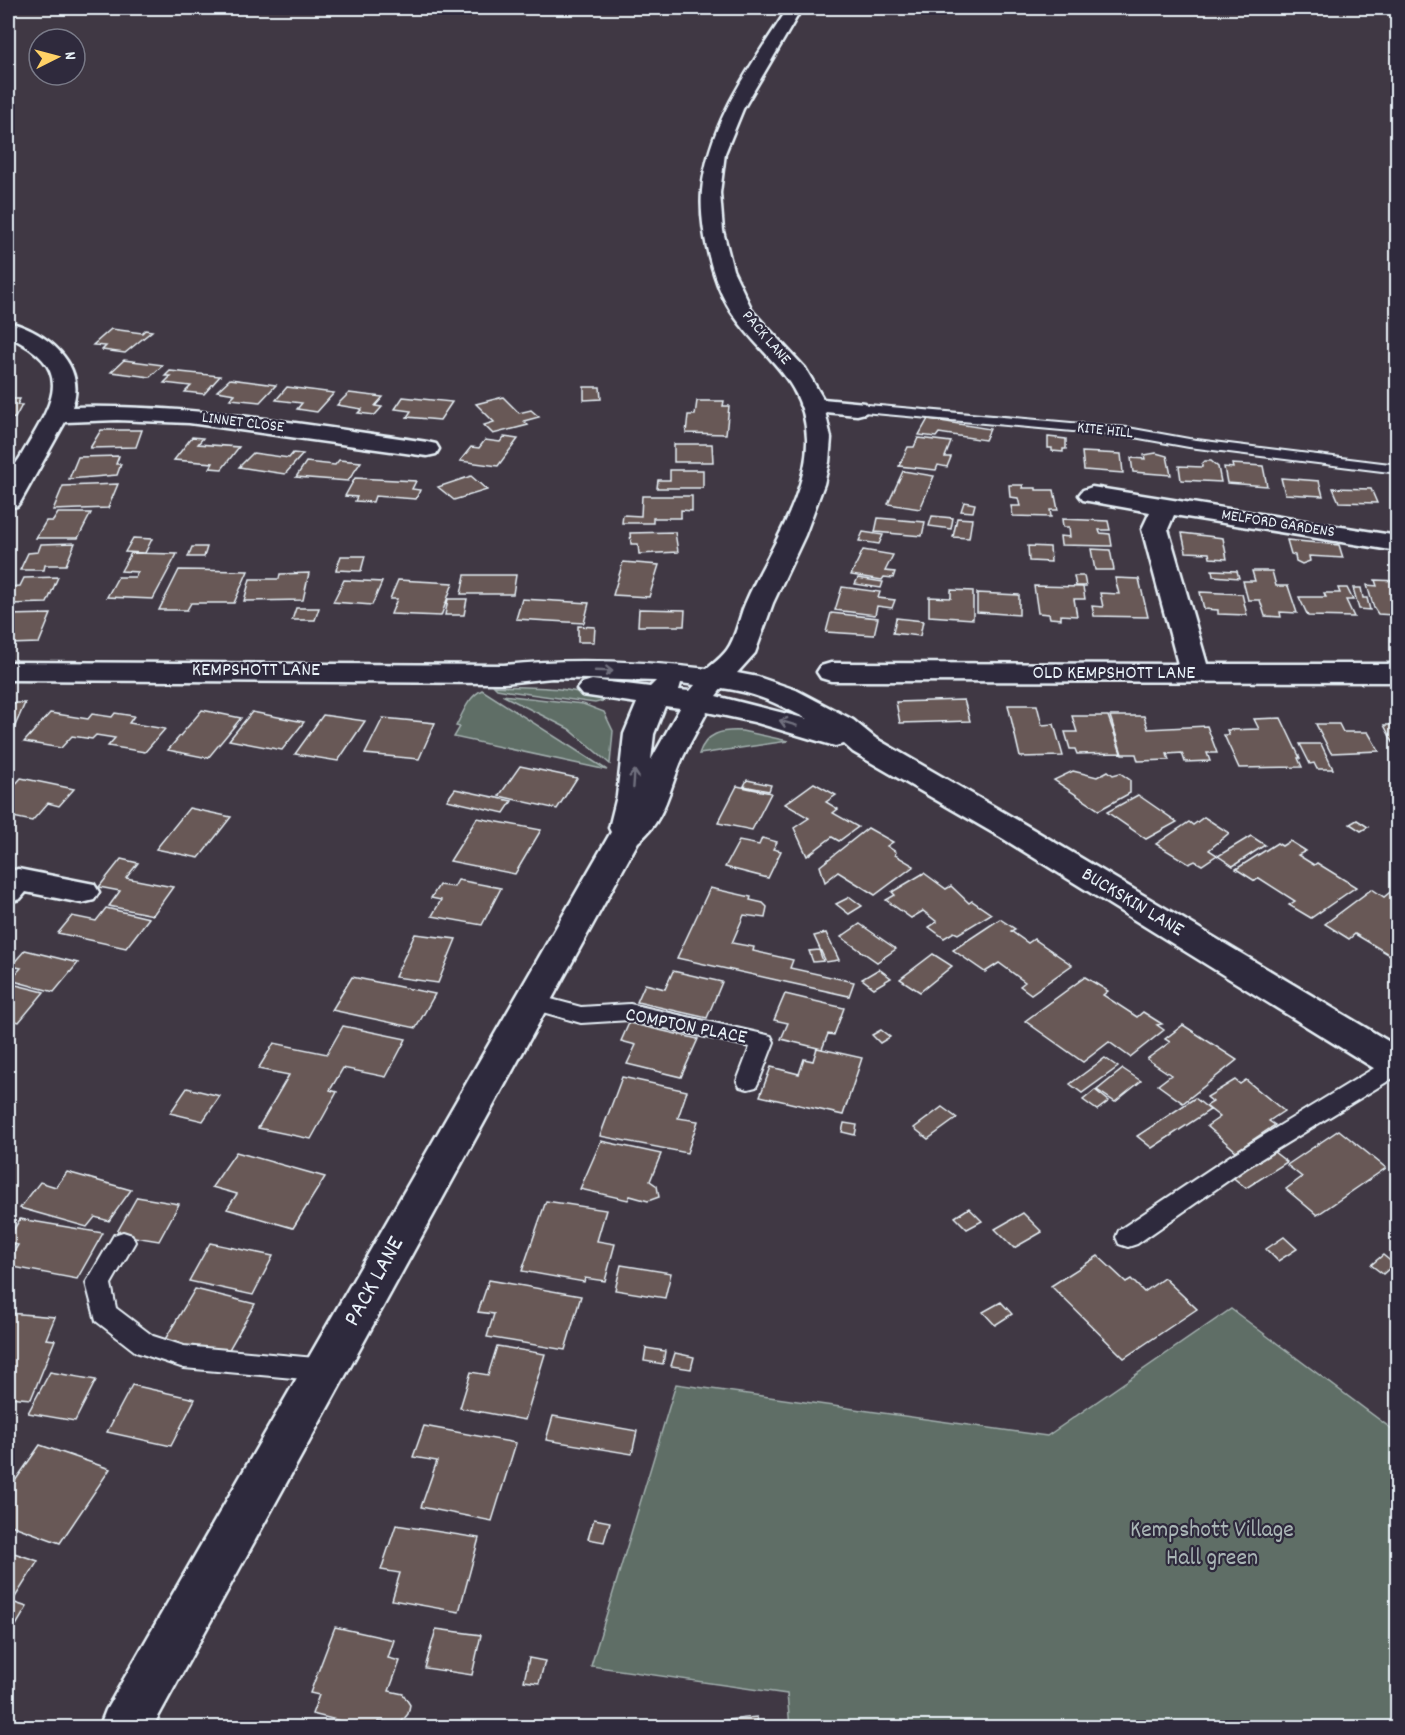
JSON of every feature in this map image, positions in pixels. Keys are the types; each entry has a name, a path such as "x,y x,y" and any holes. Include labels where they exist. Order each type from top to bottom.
{"street":[{"name":"PACK LANE","path":"124,1728 625,836 639,825 649,808 667,758 706,690 741,653 759,603 792,535 812,484 819,438 812,405 797,373 743,314 723,270 713,231 711,193 716,153 734,109 795,8"},
{"path":"8,328 31,338 54,358 64,375 65,394 57,414 8,501"},
{"name":"KITE HILL","path":"812,405 857,408"},
{"name":"LINNET CLOSE","path":"57,414 117,413 189,416 427,449"},
{"name":"MELFORD GARDENS","path":"1092,495 1391,542"},
{"path":"1165,507 1155,529 1195,674"},
{"name":"PACK LANE","path":"625,836 626,820 633,795 638,728 654,697 680,674 720,649 735,628 759,603"},
{"name":"KEMPSHOTT LANE","path":"8,670 504,674 552,669 680,674 706,690"},
{"name":"OLD KEMPSHOTT LANE","path":"831,672 1398,673"},
{"name":"KEMPSHOTT LANE","path":"504,674 543,683 654,697"},
{"name":"BUCKSKIN LANE","path":"654,697 706,690 761,715 864,744 1013,831 1397,1065"},
{"path":"8,891 18,880 82,892"}],"lane":[{"name":"KITE HILL","path":"857,408 1128,432 1210,446 1398,469"},
{"name":"COMPTON PLACE","path":"532,1002 581,1015 630,1012 763,1042 748,1081"},
{"path":"1128,1238 1238,1162 1397,1065"},
{"path":"123,1242 98,1283 105,1314 144,1344 184,1358 326,1370"}],"green space":[{"path":"494,686 565,690 579,692 603,701 595,703 508,691 497,689"},
{"path":"482,690 607,770 454,737 460,727 456,726 466,706"},
{"path":"502,695 583,704 604,712 613,731 610,764 569,729"},
{"path":"742,731 788,741 699,754 706,741 715,734"},
{"name":"Kempshott Village Hall green","path":"1231,1309 1397,1433 1397,1727 790,1727 787,1694 591,1666 676,1384 1047,1436"}],"building":[{"path":"111,329 142,333 145,330 152,331 125,353 102,350 106,346 93,345"},
{"path":"124,360 163,365 150,377 111,372"},
{"path":"170,371 220,376 204,394 185,392 191,386 164,383 171,376 165,376"},
{"path":"230,379 276,385 260,402 230,399 235,394 217,391"},
{"path":"287,387 334,393 317,412 297,409 302,403 276,400"},
{"path":"584,387 600,387 601,399 584,400"},
{"path":"349,393 383,397 375,406 382,407 375,415 358,413 362,409 337,405"},
{"path":"403,397 452,402 440,420 407,417 411,411 395,409"},
{"path":"503,397 519,413 531,410 539,417 524,421 528,425 493,434 484,425 494,422 476,404"},
{"path":"8,399 20,399 17,405 22,405 15,418 8,419"},
{"path":"697,401 724,401 723,406 729,406 726,434 686,433 688,415 695,415"},
{"path":"928,419 990,429 985,440 939,433 936,437 919,435"},
{"path":"101,430 142,430 136,447 90,448"},
{"path":"192,437 203,438 198,444 239,447 222,469 210,468 213,463 174,460"},
{"path":"504,437 518,439 498,466 460,461 471,447 479,448 485,440 500,442"},
{"path":"1048,437 1066,439 1066,449 1063,449 1063,452 1052,451 1052,448 1048,448"},
{"path":"918,438 951,442 945,457 951,457 947,467 938,465 936,470 899,466 908,447 914,447"},
{"path":"674,444 712,444 713,462 674,462"},
{"path":"1082,452 1121,454 1123,473 1084,470"},
{"path":"253,453 289,458 293,453 303,454 285,474 239,467"},
{"path":"1156,453 1167,456 1171,475 1133,472 1131,458 1145,459 1144,455"},
{"path":"119,456 116,464 121,464 117,475 69,479 78,457"},
{"path":"339,460 361,462 348,481 296,477 306,462 335,465"},
{"path":"1205,461 1211,461 1218,467 1221,482 1181,480 1179,466 1202,467"},
{"path":"1232,464 1263,466 1267,486 1227,483 1224,467 1233,468"},
{"path":"670,470 703,470 703,488 657,488 658,480 670,480"},
{"path":"903,471 934,476 920,509 888,504"},
{"path":"471,476 487,490 454,500 438,487"},
{"path":"355,478 416,481 412,489 420,490 416,499 375,496 373,502 355,501 357,497 345,496"},
{"path":"1281,478 1319,481 1323,496 1285,494"},
{"path":"118,484 108,508 53,510 63,486"},
{"path":"1009,485 1023,485 1022,488 1036,488 1036,490 1054,490 1058,510 1050,510 1051,517 1013,516 1011,506 1020,506 1018,498 1010,497"},
{"path":"1333,488 1371,489 1377,503 1339,502"},
{"path":"642,496 692,496 692,511 681,510 681,518 653,518 653,523 622,523 623,515 641,516"},
{"path":"964,502 975,504 973,512 961,511"},
{"path":"58,513 91,513 78,538 36,538 46,521 53,521"},
{"path":"932,516 953,518 951,529 929,526"},
{"path":"878,518 925,522 922,536 875,532"},
{"path":"957,518 972,519 969,538 953,537"},
{"path":"1062,519 1108,521 1110,530 1099,530 1100,533 1110,534 1112,546 1061,545 1060,536 1070,537 1069,527 1063,527"},
{"path":"675,532 678,552 639,554 638,544 631,544 630,533"},
{"path":"863,532 883,535 879,544 859,541"},
{"path":"1182,533 1223,538 1227,559 1210,558 1209,553 1186,552"},
{"path":"133,538 152,539 145,553 125,552"},
{"path":"1287,540 1339,545 1343,558 1309,556 1310,561 1302,564 1296,561 1295,555 1291,554"},
{"path":"75,543 66,565 45,565 44,570 20,570 28,553 38,552 41,544"},
{"path":"1028,546 1050,547 1051,562 1029,561"},
{"path":"192,547 207,547 204,557 188,557"},
{"path":"1091,549 1110,550 1114,570 1095,570"},
{"path":"863,550 893,555 885,571 895,572 893,578 884,577 882,580 851,575"},
{"path":"131,553 177,554 153,599 107,597 118,577 135,577 138,572 121,571"},
{"path":"341,556 365,556 361,571 336,570"},
{"path":"623,562 659,565 649,597 613,595"},
{"path":"179,570 248,571 234,603 191,603 187,610 159,610"},
{"path":"1212,570 1237,571 1239,578 1213,576"},
{"path":"1252,571 1272,571 1276,586 1288,586 1297,613 1280,612 1281,617 1265,616 1260,600 1248,600 1243,581 1255,581"},
{"path":"309,573 303,600 244,601 250,579 279,579 280,574"},
{"path":"465,575 516,575 513,594 461,594"},
{"path":"1074,576 1084,576 1086,586 1076,586"},
{"path":"58,577 47,603 8,604 9,587 20,586 24,578"},
{"path":"858,578 883,582 881,588 855,584"},
{"path":"1115,578 1139,579 1148,617 1094,616 1092,606 1103,607 1100,593 1119,594"},
{"path":"344,580 382,582 372,605 333,602"},
{"path":"398,580 453,583 441,616 391,614 397,599 390,599"},
{"path":"1375,580 1398,581 1398,610 1391,610 1393,615 1378,614 1374,608 1367,585 1377,586"},
{"path":"1034,586 1083,587 1085,599 1074,599 1077,616 1061,615 1061,619 1050,618 1049,614 1038,613"},
{"path":"842,587 880,592 878,598 895,600 892,608 877,606 875,615 835,610"},
{"path":"1338,588 1347,588 1353,600 1346,600 1354,617 1308,616 1299,597 1326,597 1324,593 1340,593"},
{"path":"1353,588 1361,588 1363,598 1367,598 1370,610 1359,609"},
{"path":"951,590 973,591 973,619 929,616 929,597 951,598"},
{"path":"1200,592 1242,594 1247,615 1218,614 1218,610 1204,609"},
{"path":"977,593 1019,595 1019,615 977,612"},
{"path":"448,599 467,599 464,615 445,615"},
{"path":"522,599 589,603 584,623 516,619"},
{"path":"296,608 319,608 315,620 292,620"},
{"path":"639,609 685,610 684,626 638,626"},
{"path":"831,613 878,618 874,635 826,632"},
{"path":"51,614 39,643 8,644 8,615"},
{"path":"896,618 923,621 920,636 893,633"},
{"path":"578,626 595,627 594,642 578,642"},
{"path":"964,700 970,721 900,723 896,702"},
{"path":"8,703 25,703 8,742"},
{"path":"1008,705 1037,705 1042,725 1054,724 1063,756 1020,757"},
{"path":"202,710 241,718 208,758 168,750"},
{"path":"252,712 304,722 282,750 229,740"},
{"path":"50,713 88,719 92,714 112,717 115,713 134,716 129,723 165,729 145,752 108,746 115,738 96,735 92,739 72,736 61,748 24,742"},
{"path":"323,715 365,721 338,761 295,754"},
{"path":"1072,716 1108,716 1121,753 1077,754 1075,749 1070,749 1065,732 1077,732"},
{"path":"1110,716 1144,716 1148,729 1207,726 1217,753 1207,753 1210,761 1185,762 1182,753 1167,754 1169,760 1138,761 1136,754 1122,754"},
{"path":"383,718 435,723 419,759 365,754"},
{"path":"1281,718 1302,767 1239,768 1224,735 1229,735 1227,730 1259,729 1254,719"},
{"path":"1316,724 1339,724 1343,732 1368,732 1379,751 1331,753"},
{"path":"1384,725 1398,725 1398,748 1396,748"},
{"path":"1300,744 1321,744 1333,769 1317,769 1314,763 1310,764"},
{"path":"520,766 577,778 557,809 499,796"},
{"path":"1073,771 1097,777 1108,771 1113,775 1120,773 1130,780 1130,793 1099,810 1054,780"},
{"path":"21,778 74,789 59,806 48,803 32,821 8,816 8,793"},
{"path":"747,780 771,785 769,791 744,786"},
{"path":"814,783 836,795 826,802 838,809 833,813 858,827 839,841 832,837 807,856 794,828 809,818 785,804"},
{"path":"737,786 771,793 752,830 718,823"},
{"path":"455,789 512,801 504,813 447,800"},
{"path":"1138,795 1177,822 1146,839 1107,812"},
{"path":"189,808 231,817 199,858 156,849"},
{"path":"1204,817 1229,833 1209,850 1217,855 1202,865 1195,861 1189,864 1156,844 1189,822 1193,825"},
{"path":"477,818 541,830 515,874 450,861"},
{"path":"1357,820 1368,827 1361,831 1350,824"},
{"path":"868,828 893,842 887,846 896,852 895,855 914,866 875,895 838,872 825,882 820,866"},
{"path":"1251,836 1265,845 1233,866 1218,856"},
{"path":"762,838 777,842 773,849 781,851 768,878 725,867 739,841 759,845"},
{"path":"1290,841 1306,851 1298,855 1314,865 1317,863 1356,887 1311,918 1289,905 1295,901 1259,878 1255,881 1236,869 1277,843 1282,846"},
{"path":"121,859 138,863 126,878 173,887 153,915 109,906 120,891 99,887"},
{"path":"924,873 946,889 951,886 969,903 972,901 991,914 958,934 954,932 944,938 929,927 937,922 923,911 911,918 886,900 895,895 892,892"},
{"path":"458,880 501,888 482,925 432,916 441,900 431,898 439,885 454,887"},
{"path":"710,888 751,897 750,900 763,903 767,907 765,918 744,915 732,943 754,947 753,951 793,960 790,968 854,982 849,996 677,958"},
{"path":"1372,889 1384,897 1394,889 1398,891 1398,967 1390,962 1395,958 1355,934 1349,939 1325,924"},
{"path":"850,897 862,906 849,914 836,904"},
{"path":"106,908 149,918 126,948 58,933 72,916 96,921"},
{"path":"1000,919 1015,929 1011,931 1028,943 1034,939 1072,965 1031,994 1020,986 1025,982 999,963 985,972 953,950"},
{"path":"860,924 896,949 877,962 841,937"},
{"path":"826,933 839,960 826,962 814,936"},
{"path":"415,934 456,939 438,983 395,977"},
{"path":"25,950 78,963 54,992 10,980 21,968 11,966"},
{"path":"819,950 823,961 813,962 809,951"},
{"path":"933,954 952,966 920,992 900,979"},
{"path":"879,969 891,978 874,988 862,979"},
{"path":"673,971 722,982 707,1018 637,1002 645,984 665,989"},
{"path":"352,977 435,994 416,1028 332,1010"},
{"path":"1085,977 1108,991 1103,995 1137,1017 1143,1012 1162,1024 1157,1025 1164,1030 1130,1057 1109,1042 1083,1062 1025,1021"},
{"path":"8,983 44,992 19,1022 8,1019"},
{"path":"785,994 844,1008 834,1035 828,1034 822,1049 781,1039 788,1023 774,1020"},
{"path":"629,1023 698,1039 681,1077 627,1064 636,1045 621,1041"},
{"path":"1183,1025 1237,1060 1183,1103 1158,1085 1171,1075 1147,1059 1170,1042 1165,1039"},
{"path":"343,1026 406,1039 386,1077 343,1068 330,1090 337,1092 311,1139 258,1128 289,1075 258,1069 274,1043 327,1054"},
{"path":"881,1030 890,1037 880,1043 872,1035"},
{"path":"817,1048 862,1058 843,1115 760,1096 771,1067 799,1074 804,1059 813,1061"},
{"path":"1105,1058 1118,1067 1082,1093 1070,1084"},
{"path":"1123,1069 1141,1081 1115,1102 1097,1090"},
{"path":"622,1077 687,1091 678,1118 698,1121 687,1153 600,1136"},
{"path":"1235,1080 1240,1084 1246,1080 1284,1111 1269,1121 1275,1125 1236,1151 1207,1126 1220,1117 1206,1106 1213,1102 1207,1097"},
{"path":"187,1088 220,1096 203,1121 170,1113"},
{"path":"1095,1090 1109,1101 1097,1110 1083,1100"},
{"path":"1195,1098 1210,1110 1152,1148 1137,1136"},
{"path":"942,1107 957,1118 928,1139 914,1128"},
{"path":"844,1123 857,1125 855,1135 842,1132"},
{"path":"1339,1130 1386,1168 1317,1215 1286,1189 1302,1177 1287,1165"},
{"path":"601,1141 661,1154 650,1181 657,1186 659,1197 648,1201 630,1196 628,1200 580,1189"},
{"path":"1270,1149 1287,1162 1246,1188 1230,1175"},
{"path":"236,1152 325,1177 293,1228 227,1209 237,1194 212,1187"},
{"path":"67,1172 131,1190 109,1221 95,1217 87,1227 20,1208 40,1182 56,1187"},
{"path":"137,1197 179,1204 159,1241 116,1234"},
{"path":"546,1201 606,1210 597,1241 615,1244 605,1281 585,1278 584,1282 522,1271"},
{"path":"969,1208 982,1221 967,1229 955,1217"},
{"path":"1023,1213 1042,1232 1014,1248 995,1229"},
{"path":"20,1219 103,1233 77,1279 8,1266 8,1261 18,1245 8,1243 8,1239"},
{"path":"1284,1237 1297,1249 1278,1261 1266,1249"},
{"path":"210,1243 273,1256 253,1295 189,1281"},
{"path":"1383,1255 1394,1264 1383,1274 1371,1265"},
{"path":"1098,1256 1126,1282 1131,1279 1144,1292 1164,1278 1197,1309 1124,1358 1051,1286"},
{"path":"621,1265 671,1273 665,1298 615,1290"},
{"path":"489,1280 581,1296 565,1350 487,1337 494,1314 478,1312"},
{"path":"195,1289 255,1304 224,1358 164,1341"},
{"path":"1001,1302 1012,1314 995,1325 983,1312"},
{"path":"9,1313 55,1317 46,1339 55,1340 31,1399 8,1397"},
{"path":"497,1346 545,1354 525,1420 460,1408 471,1372 488,1375"},
{"path":"646,1348 665,1351 663,1364 644,1361"},
{"path":"675,1353 694,1357 691,1369 671,1366"},
{"path":"50,1372 96,1380 75,1421 28,1413"},
{"path":"132,1385 195,1399 171,1446 107,1432"},
{"path":"553,1416 637,1431 632,1454 546,1440"},
{"path":"424,1426 516,1443 492,1521 421,1507 437,1461 413,1457"},
{"path":"40,1445 110,1469 60,1543 8,1524 8,1491"},
{"path":"594,1519 610,1522 604,1542 588,1539"},
{"path":"396,1525 479,1538 459,1612 392,1600 400,1573 381,1570"},
{"path":"8,1551 38,1561 12,1602 27,1607 8,1639"},
{"path":"335,1627 394,1640 388,1658 400,1661 389,1691 403,1694 410,1705 408,1714 399,1725 379,1721 377,1728 369,1728 312,1714 319,1695 310,1693"},
{"path":"436,1629 481,1635 472,1675 425,1668"},
{"path":"529,1658 545,1661 539,1683 524,1681"},
{"path":"757,1717 758,1728 644,1728"}]}
